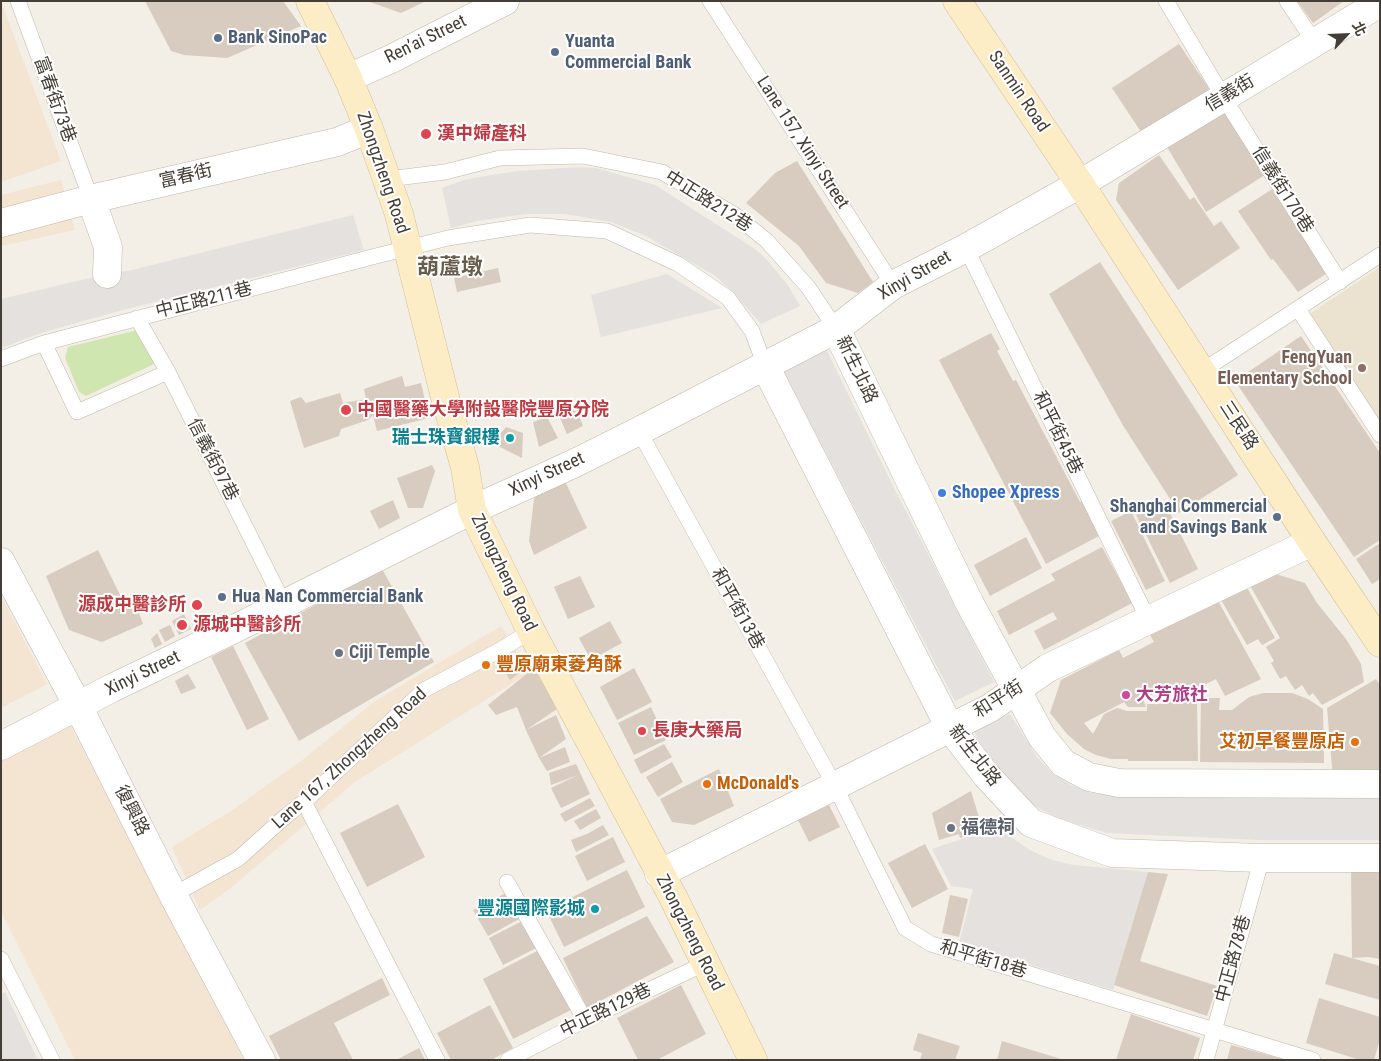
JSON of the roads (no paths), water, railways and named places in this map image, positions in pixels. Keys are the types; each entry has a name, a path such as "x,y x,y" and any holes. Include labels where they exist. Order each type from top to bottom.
{"street":[{"name":"Zhongzheng Road","path":"310,1 348,78 388,179 399,214 446,401 465,468 472,510 531,631 659,874 753,1060"},
{"name":"Ren’ai Street","path":"348,78 391,59 505,1"},
{"name":"Sanmin Road","path":"957,1 1080,184"},
{"name":"信義街","path":"1080,184 1380,3"},
{"name":"富春街","path":"1,223 337,142 369,128"},
{"name":"Xinyi Street","path":"1,746 472,510 576,463 765,366 836,329 893,285 966,248 1080,184"},
{"name":"三民路","path":"1080,184 1312,542 1380,643"},
{"path":"91,200 108,247 107,274"},
{"name":"新生北路","path":"836,329 966,595 1042,737 1063,763 1089,777 1119,783 1380,784"},
{"name":"新生北路","path":"765,366 950,728 986,776 1031,823 1112,853 1262,858 1380,858"},
{"name":"和平街","path":"659,874 990,708 1048,668 1312,542"},
{"name":"復興路","path":"1,562 78,706 173,895 261,1060"}],"lane":[{"name":"富春街73巷","path":"18,1 91,200"},
{"name":"Lane 157, Xinyi Street","path":"710,1 893,285"},
{"name":"信義街170巷","path":"1166,1 1224,98 1340,282"},
{"path":"1287,1 1315,43"},
{"name":"中正路212巷","path":"388,179 445,172 510,157 584,156 662,172 735,215 767,241 808,287 836,329"},
{"name":"中正路211巷","path":"1,359 44,343 448,238 530,225 607,231 678,264 728,298 752,331 765,366"},
{"name":"和平街45巷","path":"966,248 1148,619"},
{"path":"1202,371 1380,255"},
{"path":"1298,309 1380,435"},
{"name":"信義街97巷","path":"137,318 168,372 284,604"},
{"path":"44,343 77,412 168,372"},
{"name":"和平街13巷","path":"639,431 835,786"},
{"name":"Lane 167, Zhongzheng Road","path":"173,895 238,859 304,802 424,690 500,650 531,631"},
{"name":"和平街18巷","path":"835,786 905,928 931,944 1313,1060"},
{"path":"304,802 436,1060"},
{"name":"中正路78巷","path":"1206,1060 1262,858"},
{"path":"507,882 585,1020"},
{"path":"1,959 52,1060"},
{"name":"中正路129巷","path":"508,1060 585,1020 704,964"}],"place":[{"name":"Bank SinoPac","path":"218,38"},
{"name":"Yuanta Commercial Bank","path":"555,52"},
{"name":"漢中婦產科","path":"426,134"},
{"name":"FengYuan Elementary School","path":"1362,368"},
{"name":"中國醫藥大學附設醫院豐原分院","path":"346,410"},
{"name":"瑞士珠寶銀樓","path":"510,438"},
{"name":"Shopee Xpress","path":"942,493"},
{"name":"Shanghai Commercial and Savings Bank","path":"1277,517"},
{"name":"Hua Nan Commercial Bank","path":"222,597"},
{"name":"源成中醫診所","path":"197,605"},
{"name":"源城中醫診所","path":"182,625"},
{"name":"Ciji Temple","path":"339,653"},
{"name":"豐原廟東菱角酥","path":"486,665"},
{"name":"大芳旅社","path":"1126,695"},
{"name":"長庚大藥局","path":"642,731"},
{"name":"艾初早餐豐原店","path":"1355,742"},
{"name":"McDonald's","path":"707,784"},
{"name":"福德祠","path":"951,828"},
{"name":"豐源國際影城","path":"595,909"}],"district":[{"name":"葫蘆墩","path":"450,268"}]}
